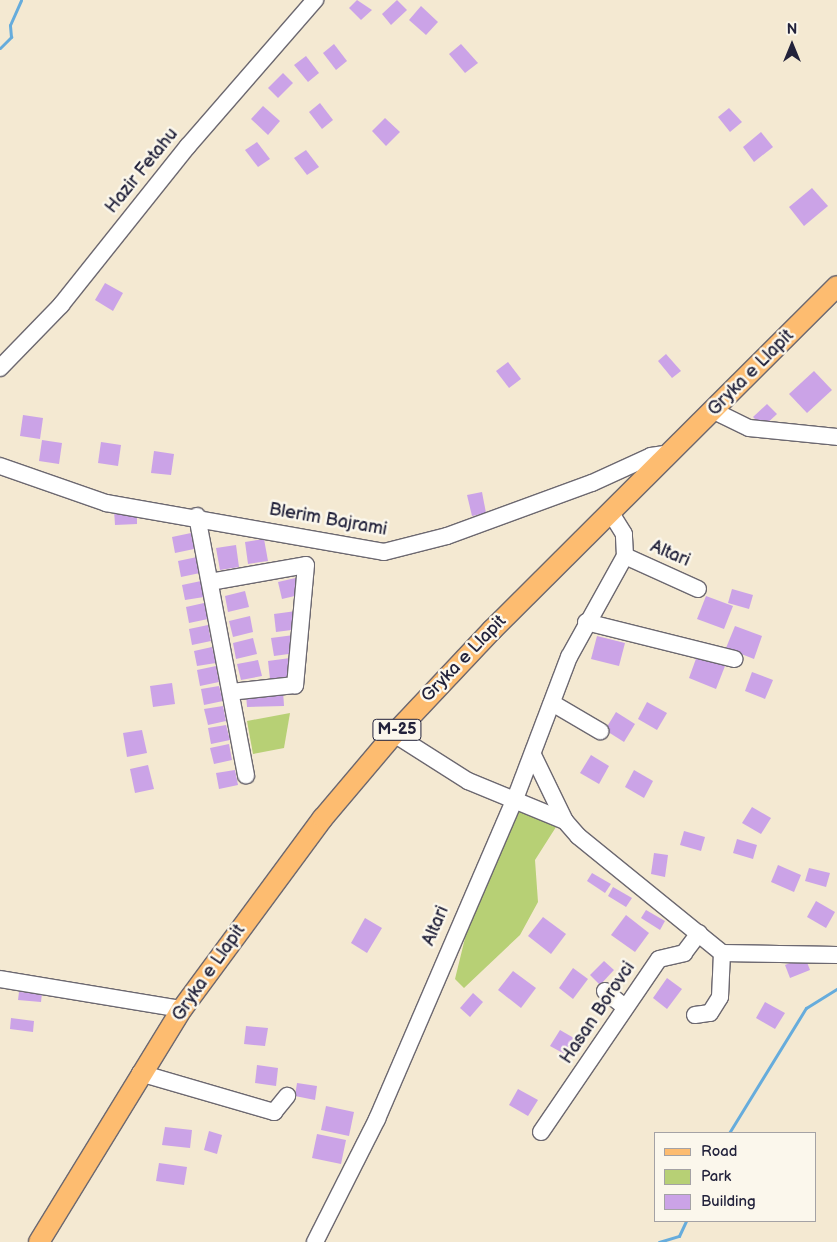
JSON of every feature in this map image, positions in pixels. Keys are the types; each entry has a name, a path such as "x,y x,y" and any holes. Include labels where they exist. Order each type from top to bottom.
{"main road":[{"name":"Gryka e Llapit","path":"39,1242 140,1073 182,1009 323,818 394,734 610,512 714,411 837,286"}],"street":[{"name":"Hazir Fetahu","path":"0,368 61,305 188,146 315,0"},
{"path":"714,411 748,428 837,437"},
{"name":"Blerim Bajrami","path":"0,466 106,503 197,516 368,550 400,550 546,501 650,456 670,453"},
{"name":"Altari","path":"315,1242 377,1119 515,799 586,622 625,556 624,534 610,512"},
{"path":"197,516 246,775"},
{"name":"Altari","path":"625,556 698,589"},
{"path":"210,582 306,565 295,685 231,692"},
{"path":"586,622 734,659"},
{"path":"552,703 600,730"},
{"path":"394,734 468,781 564,821 613,869 699,933 722,953 837,955"},
{"path":"533,755 564,821"},
{"name":"Hasan Borovci","path":"541,1132 659,958 684,953 699,933"},
{"path":"695,1015 710,1013 718,1002 722,953"},
{"path":"0,979 182,1009"},
{"path":"605,991 625,1007"},
{"path":"140,1073 274,1112 287,1096"}],"green space":[{"path":"290,713 284,748 253,754 247,721"},
{"path":"519,807 556,827 535,860 538,902 520,935 464,988 455,979 466,934"}],"building":[{"path":"357,0 372,10 361,20 349,8"},
{"path":"397,0 407,10 391,25 382,14"},
{"path":"421,6 438,22 426,35 409,20"},
{"path":"334,44 347,61 336,70 323,53"},
{"path":"461,44 478,63 465,73 449,54"},
{"path":"306,56 319,73 308,82 294,65"},
{"path":"283,73 293,83 278,98 268,88"},
{"path":"320,103 333,120 322,129 309,112"},
{"path":"263,106 280,121 268,135 251,119"},
{"path":"729,108 742,122 730,132 718,117"},
{"path":"385,118 400,132 386,146 372,131"},
{"path":"761,132 773,147 754,162 743,147"},
{"path":"257,142 270,159 258,167 245,150"},
{"path":"306,150 319,167 307,175 294,158"},
{"path":"812,188 828,206 804,226 789,207"},
{"path":"105,283 123,293 113,311 95,300"},
{"path":"666,354 681,371 672,378 658,361"},
{"path":"508,362 521,379 509,388 496,371"},
{"path":"814,371 832,390 807,413 789,394"},
{"path":"767,404 777,414 763,427 753,417"},
{"path":"23,415 43,418 40,439 20,436"},
{"path":"42,440 62,443 59,464 39,461"},
{"path":"101,442 121,445 118,466 98,463"},
{"path":"154,451 174,454 171,475 151,473"},
{"path":"482,492 486,513 472,516 467,495"},
{"path":"114,510 137,510 137,524 115,525"},
{"path":"191,533 194,549 175,553 172,537"},
{"path":"264,539 268,561 248,564 245,542"},
{"path":"236,545 239,567 220,570 216,548"},
{"path":"197,557 200,573 181,577 178,561"},
{"path":"300,577 299,595 282,599 278,582"},
{"path":"201,581 204,597 185,600 182,585"},
{"path":"732,589 753,595 749,609 728,603"},
{"path":"245,591 249,607 228,612 225,596"},
{"path":"706,596 733,606 724,629 697,619"},
{"path":"204,603 208,619 189,623 186,607"},
{"path":"296,611 299,629 276,632 274,614"},
{"path":"250,616 253,632 233,637 229,621"},
{"path":"208,625 211,641 192,645 189,629"},
{"path":"735,626 762,636 754,659 726,648"},
{"path":"294,635 296,653 274,656 271,638"},
{"path":"597,636 625,643 619,666 591,659"},
{"path":"253,638 257,654 236,659 233,643"},
{"path":"212,647 216,663 197,666 194,651"},
{"path":"697,656 725,666 716,689 689,678"},
{"path":"290,658 292,676 270,679 268,661"},
{"path":"258,660 262,676 241,680 237,664"},
{"path":"216,666 219,682 200,686 197,670"},
{"path":"752,672 773,680 765,699 745,691"},
{"path":"172,683 175,704 153,707 150,686"},
{"path":"219,686 223,701 204,705 201,689"},
{"path":"283,691 284,706 247,707 246,693"},
{"path":"647,702 667,713 657,730 638,719"},
{"path":"223,706 226,721 208,725 204,709"},
{"path":"616,712 635,724 624,742 605,730"},
{"path":"226,725 230,740 211,744 208,728"},
{"path":"142,730 147,753 127,757 123,733"},
{"path":"229,744 232,760 214,764 210,748"},
{"path":"591,755 609,766 599,784 580,773"},
{"path":"148,765 154,789 135,793 130,769"},
{"path":"235,770 238,785 219,789 216,773"},
{"path":"634,770 653,781 644,798 625,787"},
{"path":"752,807 771,818 761,834 742,823"},
{"path":"684,831 705,837 701,851 680,845"},
{"path":"737,839 757,845 753,859 733,853"},
{"path":"654,853 668,855 665,877 651,874"},
{"path":"778,865 801,875 794,892 771,882"},
{"path":"809,868 830,873 826,887 805,881"},
{"path":"592,873 611,884 605,893 587,881"},
{"path":"613,887 632,898 626,907 608,896"},
{"path":"816,901 835,912 826,928 807,917"},
{"path":"646,910 665,921 660,930 641,918"},
{"path":"626,915 649,933 635,952 611,935"},
{"path":"543,917 566,934 551,954 528,936"},
{"path":"365,918 382,928 367,953 351,943"},
{"path":"805,957 810,970 790,978 785,965"},
{"path":"604,961 614,970 600,985 590,975"},
{"path":"573,968 588,979 573,999 559,988"},
{"path":"513,971 536,988 521,1008 498,990"},
{"path":"667,978 682,989 667,1009 653,998"},
{"path":"19,992 42,993 41,1002 18,1000"},
{"path":"473,993 483,1002 470,1017 460,1008"},
{"path":"765,1002 785,1013 775,1029 756,1018"},
{"path":"11,1018 34,1021 33,1032 10,1029"},
{"path":"246,1026 268,1028 265,1046 244,1044"},
{"path":"560,1030 579,1041 570,1057 550,1046"},
{"path":"257,1065 278,1068 276,1086 255,1083"},
{"path":"297,1083 317,1086 315,1100 295,1096"},
{"path":"518,1089 538,1100 528,1116 509,1105"},
{"path":"326,1106 354,1112 349,1136 321,1130"},
{"path":"165,1127 192,1130 190,1148 162,1145"},
{"path":"209,1131 222,1135 217,1154 204,1150"},
{"path":"317,1134 346,1140 341,1164 312,1158"},
{"path":"159,1163 187,1167 184,1185 156,1181"}],"waterway":[{"path":"0,48 11,37 10,25 21,0"},
{"path":"730,1132 806,1008 837,989"},
{"path":"659,1242 679,1236 686,1222"}]}
